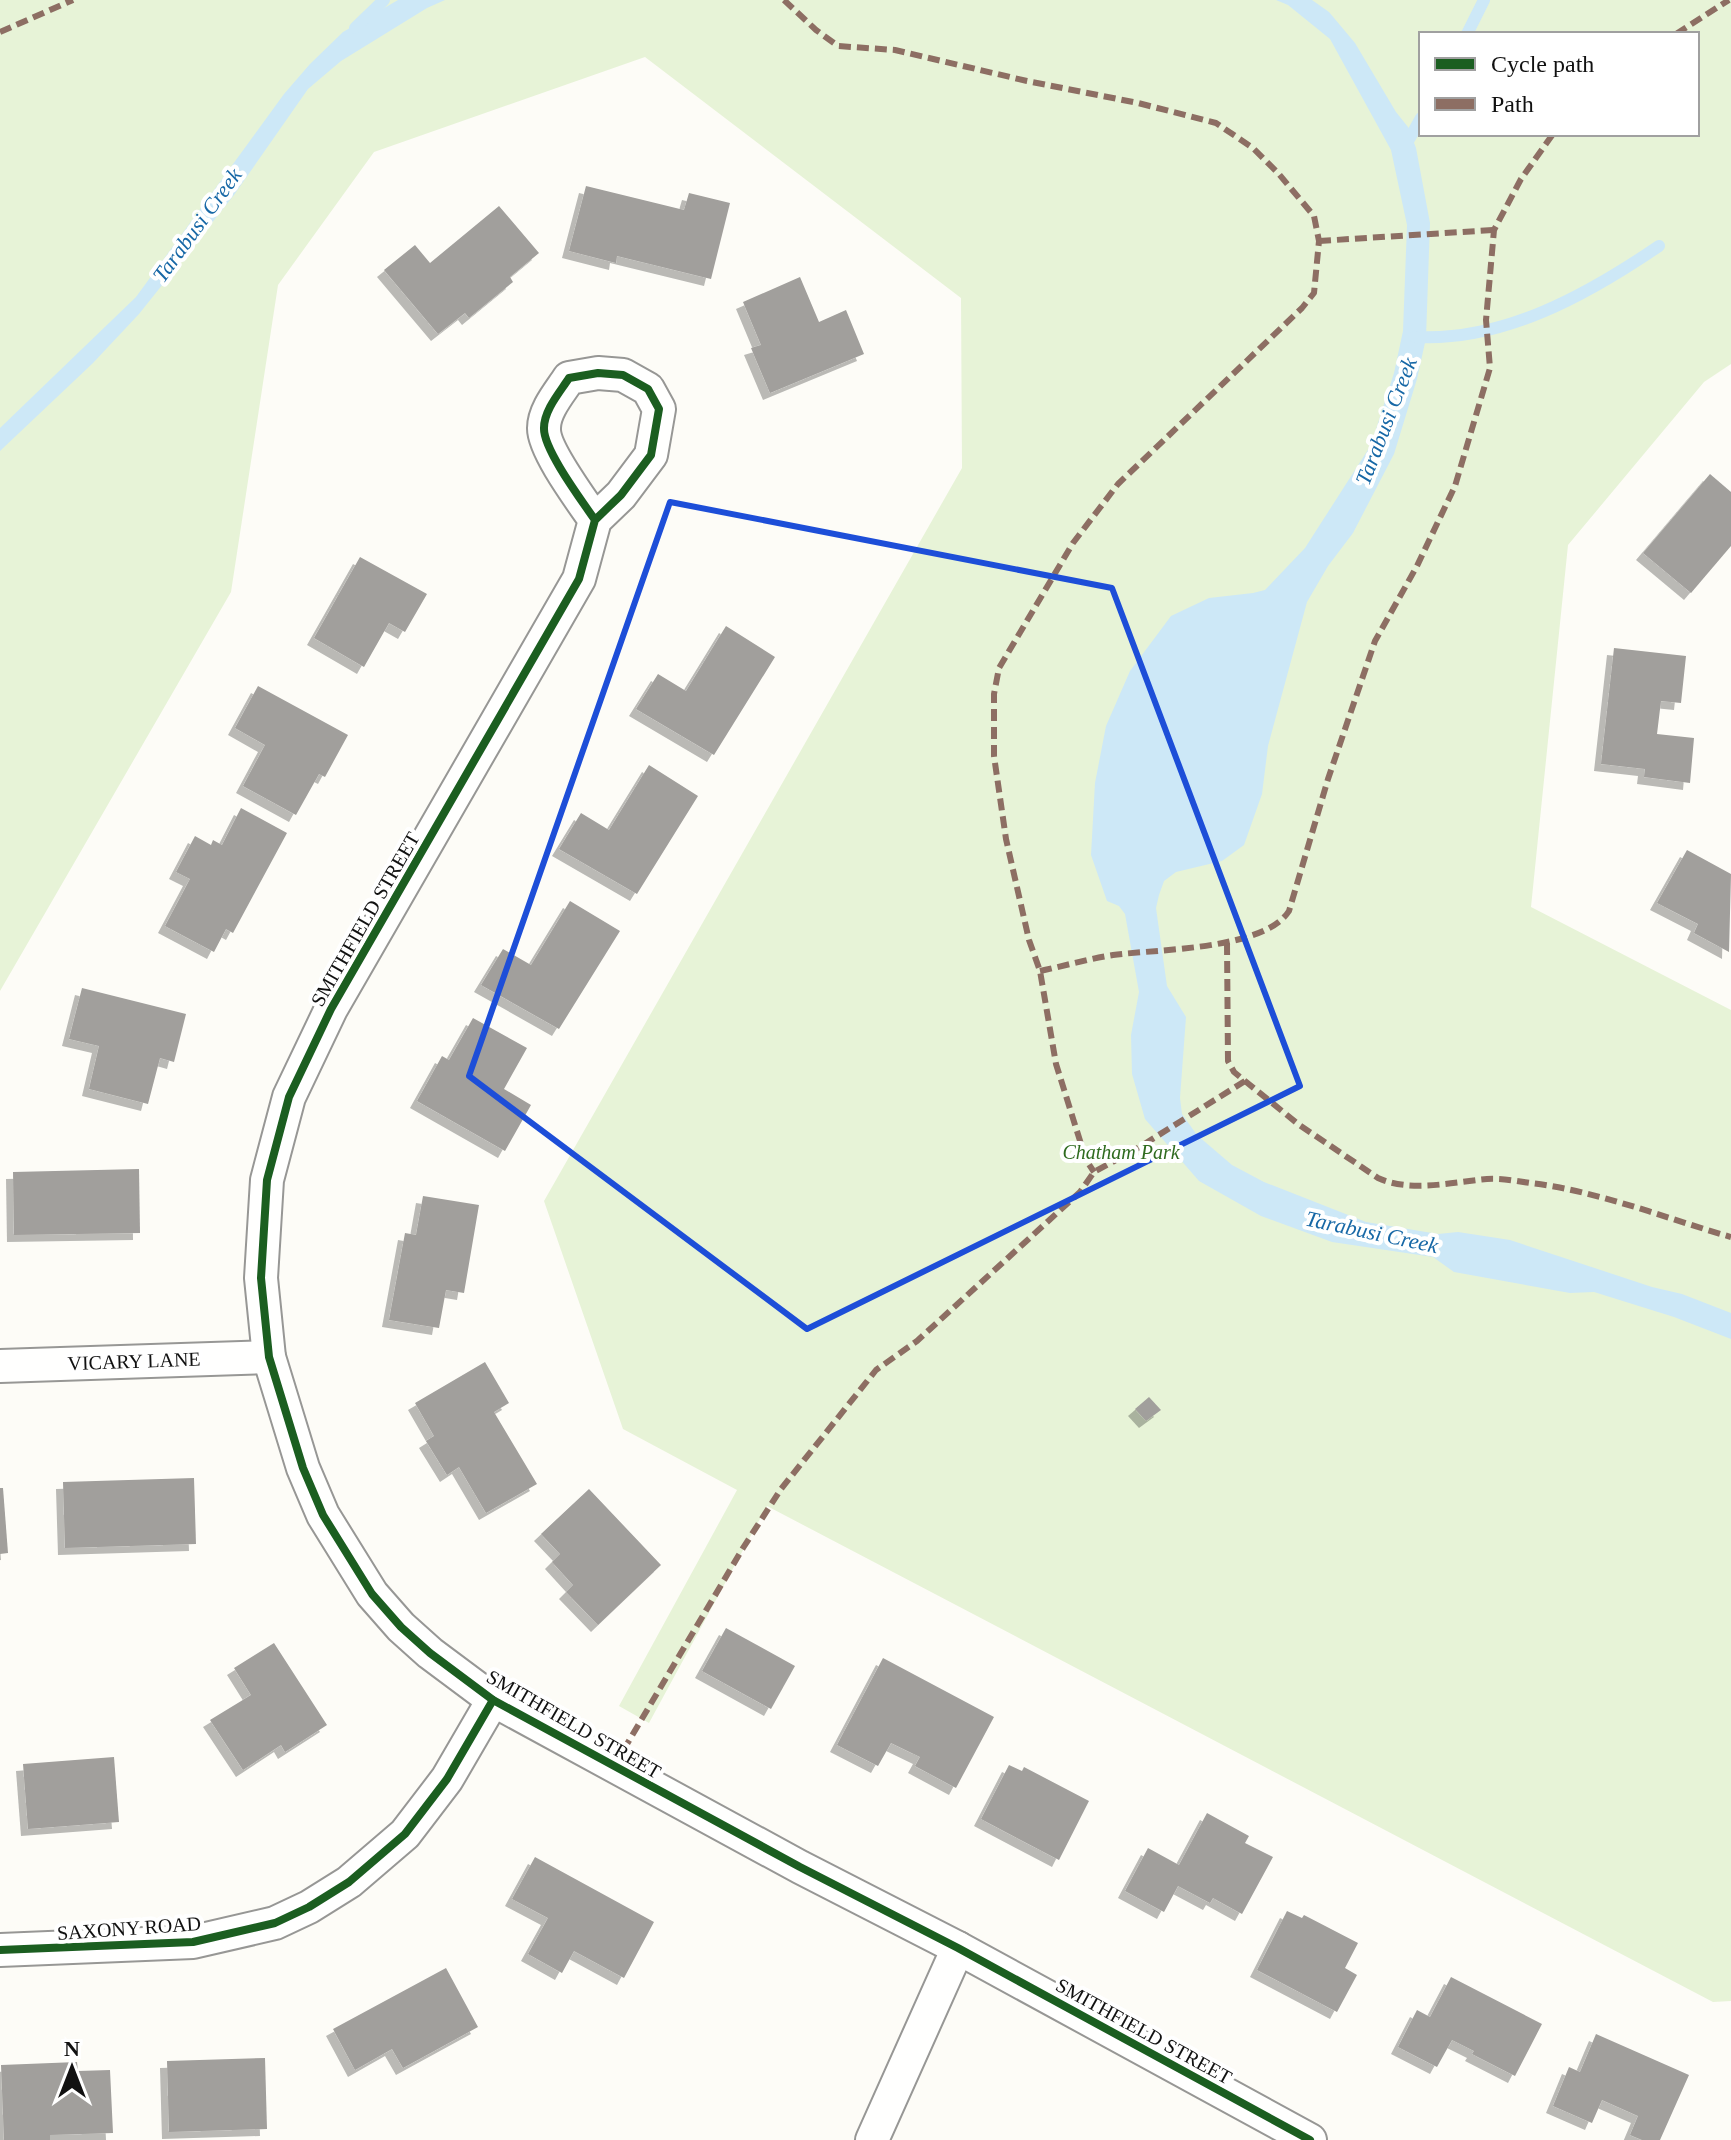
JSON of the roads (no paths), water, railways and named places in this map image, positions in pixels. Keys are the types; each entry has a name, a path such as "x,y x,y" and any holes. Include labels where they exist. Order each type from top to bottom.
{"street":[{"name":"SMITHFIELD STREET","path":"595,520 579,579 331,1009 289,1097 267,1180 261,1278 269,1357 303,1468 323,1515 372,1594 423,1647 493,1700 1310,2140"},
{"name":"VICARY LANE","path":"0,1366 269,1357"},
{"name":"SAXONY ROAD","path":"0,1950 193,1942 275,1923 309,1907 349,1882 405,1834 447,1779 493,1700"},
{"path":"872,2140 958,1948"}],"water":[{"path":"398,0 445,0 341,61 308,89 234,195 139,314 93,363 0,451 0,428 136,297 284,94 310,64 343,32"},
{"path":"1276,0 1312,0 1329,12 1355,43 1408,127 1416,148 1430,223 1426,338 1394,454 1353,533 1328,566 1307,602 1268,746 1262,794 1244,845 1222,861 1176,872 1164,881 1159,895 1156,908 1167,986 1186,1017 1180,1098 1182,1114 1197,1135 1232,1165 1264,1182 1366,1222 1438,1234 1458,1232 1510,1240 1682,1294 1731,1313 1731,1339 1594,1292 1570,1293 1454,1272 1433,1257 1332,1242 1261,1216 1199,1181 1145,1119 1132,1074 1131,1035 1139,992 1125,914 1119,906 1107,901 1091,855 1095,783 1106,726 1130,671 1171,616 1209,598 1265,590 1305,548 1371,445 1394,373 1403,331 1407,225 1391,150 1330,39 1288,5"}],"waterway":[{"name":"Tarabusi Creek","path":"355,28 384,0"},
{"path":"1468,32 1484,0"},
{"path":"1403,150 1419,122"},
{"path":"1415,337 1448,337 1480,332 1543,312 1603,282 1659,246"}],"park label":[{"name":"Chatham Park","path":"1121,1152"}]}
